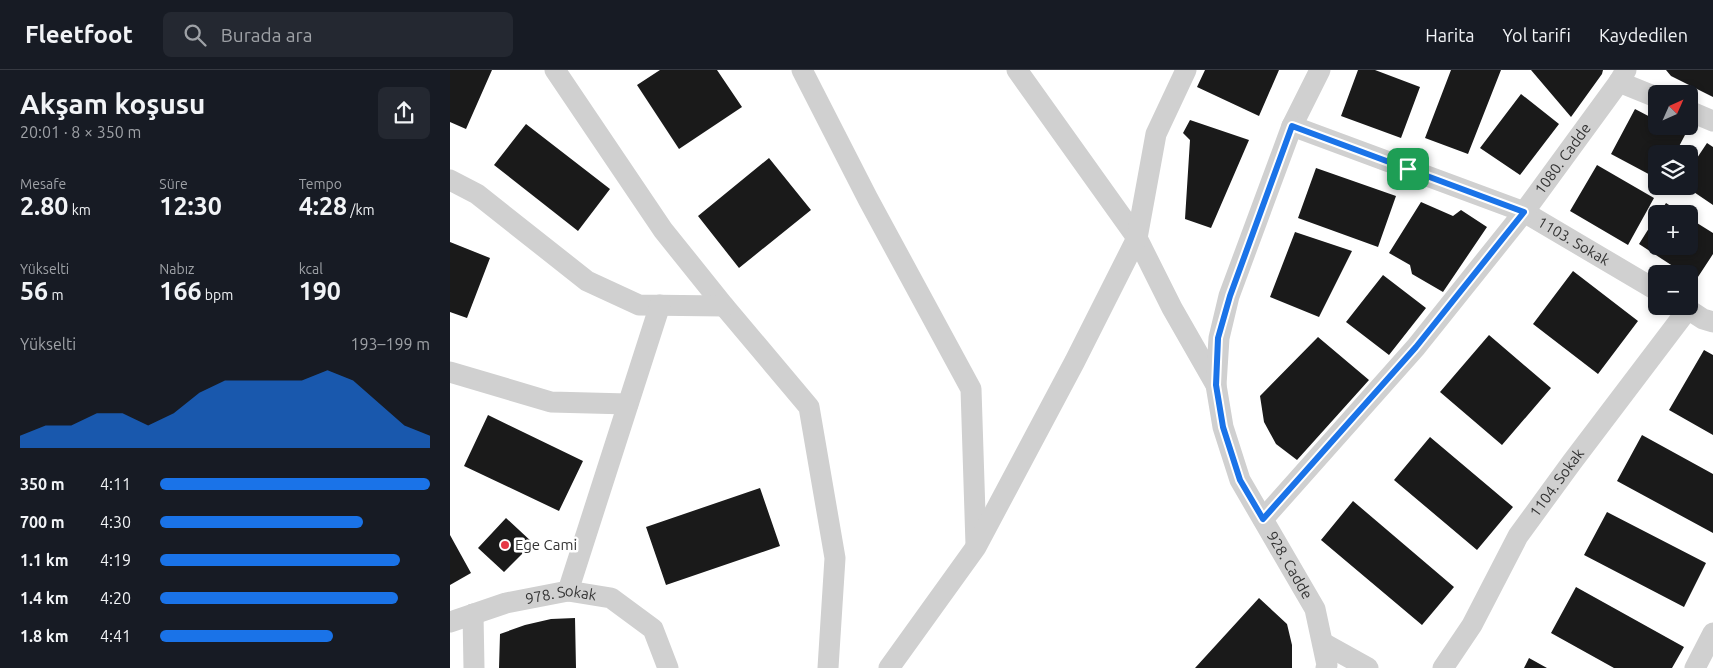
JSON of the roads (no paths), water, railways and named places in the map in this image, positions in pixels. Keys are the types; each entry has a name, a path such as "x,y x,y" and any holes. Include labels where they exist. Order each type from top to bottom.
{"street":[{"path":"555,70 663,230 808,407 835,558 828,668"},
{"path":"802,70 868,199 971,389 976,547"},
{"path":"1017,70 1137,238 1172,308 1216,385"},
{"path":"889,668 976,547 1075,361 1137,238 1156,134 1186,70"},
{"name":"928. Cadde","path":"1320,70 1292,126 1230,296 1218,338 1216,385 1223,427 1240,480 1315,609 1327,664 1326,668"},
{"path":"1622,76 1648,92"},
{"name":"1080. Cadde","path":"1263,519 1416,347 1524,212 1622,76"},
{"path":"1698,115 1713,121"},
{"name":"1103. Sokak","path":"1292,126 1524,212 1648,285"},
{"path":"450,180 477,194 587,281 639,305 724,306"},
{"path":"568,591 660,305"},
{"name":"1104. Sokak","path":"1443,668 1472,625 1518,536 1681,315"},
{"path":"1697,315 1713,322"},
{"path":"450,372 551,402 628,404"},
{"name":"978. Sokak","path":"450,622 506,603 568,591 612,598 653,629 668,668"},
{"path":"473,614 474,668"},
{"path":"1695,668 1713,633"},
{"path":"1323,643 1368,668"}],"place":[{"name":"Ege Cami","path":"505,545"}]}
